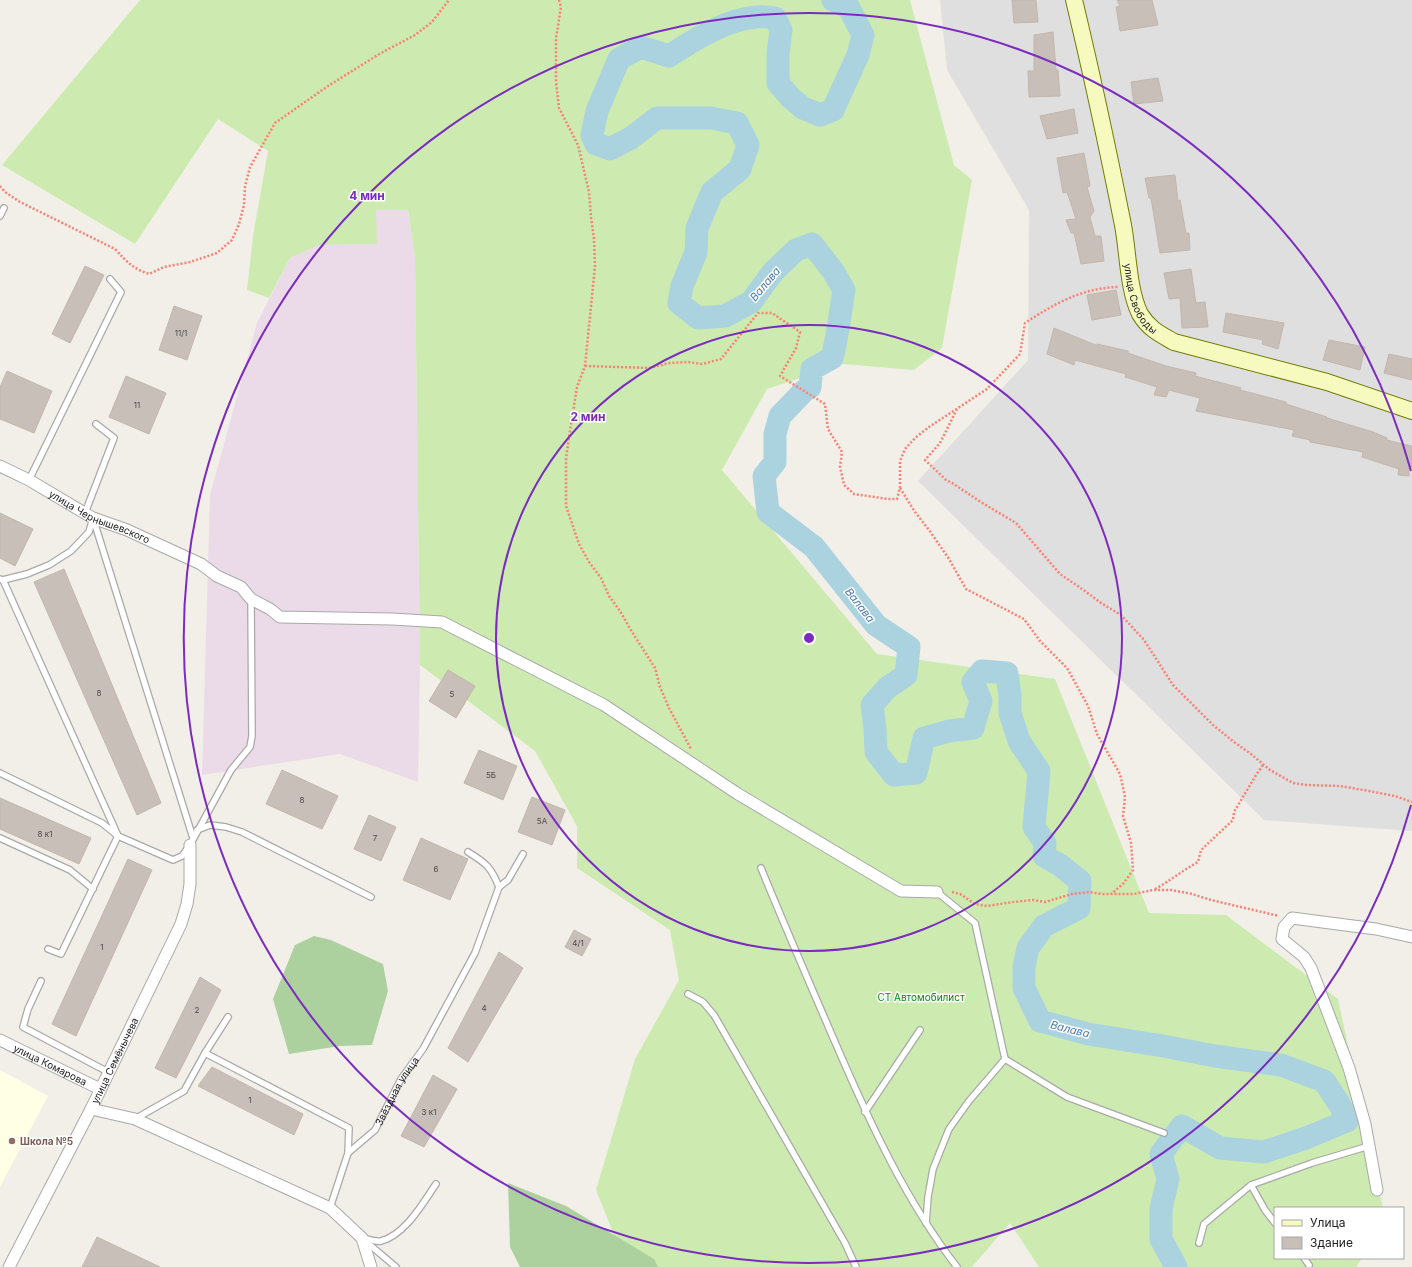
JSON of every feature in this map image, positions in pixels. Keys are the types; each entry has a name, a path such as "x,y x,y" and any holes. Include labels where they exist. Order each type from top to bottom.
{"main road":[{"name":"улица Свободы","path":"1074,0 1112,167 1125,236 1132,287 1140,314 1153,331 1174,342 1327,382 1412,410"}],"street":[{"name":"улица Чернышевского","path":"0,466 29,480 89,515 127,530 200,564 217,576 241,587 251,599 270,609 280,617 392,619 442,622 604,705 738,794 901,891 937,892"},
{"name":"улица Семёнычева","path":"9,1267 91,1109 181,924 187,904 190,884 191,842"},
{"path":"1377,1190 1365,1124 1350,1068 1310,968 1304,957 1282,939 1284,927 1292,918 1376,929 1412,938"},
{"name":"улица Комарова","path":"0,1040 100,1089"},
{"path":"91,1109 135,1119 330,1208 362,1238 367,1265"}],"lane":[{"path":"0,216 4,208"},
{"path":"29,480 121,292 110,279"},
{"path":"96,424 114,438 89,515 89,532 71,551 49,565 27,574 2,580 118,836"},
{"path":"89,515 191,842"},
{"path":"0,773 102,824 118,836 173,860 182,856 231,770 250,747 252,736 251,599"},
{"path":"197,830 210,825 226,826 242,832 371,897"},
{"path":"48,948 61,954 118,836"},
{"path":"0,838 70,870 93,888"},
{"path":"468,852 484,861 494,873 500,887"},
{"name":"Звёздная улица","path":"348,1153 375,1130 401,1079 423,1049 474,953 500,887 508,880 523,854"},
{"path":"761,868 865,1112 900,1180 937,1242 957,1267"},
{"path":"937,892 975,923 1005,1059 1066,1097 1164,1133"},
{"path":"41,981 28,1009 23,1027 108,1072"},
{"path":"688,994 703,1002 714,1015 841,1236 856,1267"},
{"path":"135,1119 184,1091 205,1052 228,1017"},
{"path":"865,1112 920,1030"},
{"path":"205,1052 349,1128 348,1153 330,1208"},
{"path":"926,1223 928,1197 934,1169 950,1129 969,1101 1005,1059"},
{"path":"1199,1243 1204,1224 1251,1184 1312,1163 1369,1146"},
{"path":"362,1238 380,1242 393,1236 412,1218 436,1184"},
{"path":"1251,1184 1265,1210 1274,1222"},
{"path":"362,1238 396,1267"},
{"path":"1305,1259 1309,1265"}],"path":[{"path":"0,186 5,192 20,202 115,249 137,270 149,274 164,267 190,262 217,252 232,240 237,229 244,205 250,167 275,123 381,53 415,35 432,22 449,0"},
{"path":"559,0 561,6 556,38 556,82 559,108 578,145 588,192 594,239 595,266 585,366 577,387 566,459 566,506 579,544 588,562 601,578 609,596 620,610 629,628 655,668 660,687 669,708 692,750"},
{"path":"585,366 649,368 670,363 688,362 702,364 721,359 758,313 772,312 800,332 796,348 780,376 825,404 828,429 842,452 840,467 844,485 854,494 897,499 900,487 900,461 905,449 929,426 987,389 1020,354 1025,323 1051,306 1088,291 1107,287 1132,287"},
{"path":"957,408 940,443 925,460 946,480 1016,523 1060,574 1085,590 1101,603 1122,615 1144,640 1173,685 1213,724 1270,770 1294,783 1306,785 1340,786 1395,796 1412,802"},
{"path":"900,487 915,512 949,559 966,589 1024,619 1040,641 1067,668 1088,706 1097,734 1120,774 1125,797 1123,816 1131,843 1133,870 1123,884 1111,894"},
{"path":"1154,890 1198,862 1201,850 1232,820 1234,812 1263,764"},
{"path":"937,892 945,891 960,894 975,904 988,906 1033,900 1045,902 1072,894 1089,892 1102,894 1134,894 1154,890 1171,890 1292,918"}],"shaded area":[{"path":"940,0 1412,0 1412,831 1264,820 918,481 1028,360 1029,210 947,70"},
{"path":"375,210 408,210 415,258 420,665 418,782 340,754 202,775 210,495 257,323 290,258 319,245 377,244"},
{"name":"Школа №5","path":"0,1070 48,1096 0,1187"}],"green space":[{"name":"СТ Автомобилист","path":"140,0 910,0 954,165 972,180 942,348 914,370 843,364 767,389 722,470 877,654 1055,679 1149,913 1226,915 1338,999 1383,1207 1274,1207 1274,1259 1361,1259 1356,1267 1039,1267 1010,1223 972,1267 627,1267 596,1190 635,1059 679,980 670,930 577,868 577,826 535,751 420,665 415,258 408,210 376,210 377,244 319,245 290,258 269,298 247,290 253,236 268,151 218,119 135,244 2,165"},
{"path":"314,936 331,940 383,964 388,991 372,1045 340,1046 289,1054 273,999 295,945"},
{"path":"508,1183 566,1206 654,1259 658,1267 520,1267 510,1247"}],"building":[{"path":"1012,0 1036,0 1038,22 1014,23"},
{"path":"1117,0 1152,0 1158,25 1120,31 1116,7 1120,6"},
{"path":"1053,32 1060,96 1029,97 1028,71 1034,71 1034,35"},
{"path":"1158,78 1163,101 1134,104 1131,82"},
{"path":"1074,109 1078,133 1047,139 1040,116"},
{"path":"1084,153 1090,186 1087,187 1094,211 1090,217 1095,236 1101,236 1104,261 1081,264 1074,233 1071,233 1066,220 1076,219 1067,192 1063,193 1057,158"},
{"path":"1175,175 1178,201 1180,200 1186,233 1189,233 1190,250 1160,253 1151,198 1149,198 1145,178"},
{"path":"85,266 104,275 70,343 52,334"},
{"path":"1191,269 1196,303 1205,302 1208,327 1182,328 1180,298 1169,299 1164,273"},
{"path":"1116,290 1121,315 1092,320 1087,295"},
{"path":"174,306 202,316 187,360 159,350"},
{"path":"1226,313 1284,323 1278,349 1262,344 1263,340 1223,332"},
{"path":"1054,328 1098,346 1097,344 1128,351 1128,353 1166,366 1196,373 1195,376 1214,381 1214,383 1215,381 1241,388 1240,390 1286,402 1286,404 1373,432 1387,438 1387,440 1411,446 1412,468 1409,467 1409,476 1398,475 1399,469 1362,457 1363,452 1310,442 1310,440 1292,436 1294,430 1196,411 1200,398 1169,390 1166,397 1154,395 1157,387 1125,377 1126,374 1075,360 1074,365 1047,354"},
{"path":"1329,340 1365,347 1360,370 1323,360"},
{"path":"1389,354 1412,359 1412,380 1384,373"},
{"path":"7,371 52,391 34,433 0,419 0,387"},
{"path":"126,376 166,393 149,434 109,417"},
{"path":"0,513 33,529 15,566 0,558"},
{"path":"64,569 161,803 137,815 34,582"},
{"path":"448,670 475,686 456,718 429,701"},
{"path":"479,750 517,766 503,800 464,783"},
{"path":"282,770 338,796 322,829 266,804"},
{"path":"532,797 565,810 552,845 518,832"},
{"path":"0,798 91,838 79,864 0,829"},
{"path":"369,815 396,827 381,861 354,849"},
{"path":"421,838 468,859 450,900 403,880"},
{"path":"128,859 152,870 76,1036 52,1024"},
{"path":"574,930 591,939 582,956 565,947"},
{"path":"499,952 523,968 468,1062 448,1048"},
{"path":"200,977 221,990 176,1078 155,1068"},
{"path":"212,1067 303,1114 294,1135 198,1086"},
{"path":"433,1075 457,1089 424,1147 401,1136"},
{"path":"97,1237 160,1267 82,1267"}],"waterway":[{"name":"Валава","path":"833,0 849,8 863,35 858,55 833,110 820,115 803,108 791,98 778,83 778,54 781,30 775,18 759,17 745,19 722,26 700,37 669,56 641,47 619,59 597,111 592,135 596,144 610,149 631,138 657,118 711,118 737,123 748,145 740,169 712,192 697,228 696,252 682,286 679,303 698,318 725,316 751,302 773,272 796,250 812,244 833,271 844,290 832,358 812,369 810,387 804,391 780,416 775,434 775,462 764,476 768,512 814,547 876,625 909,647 906,675 887,688 872,705 876,752 894,775 916,773 924,738 949,731 973,728 981,701 973,682 982,671 1007,673 1010,696 1010,713 1019,741 1039,771 1034,827 1045,843 1044,856 1060,865 1080,881 1079,908 1044,926 1028,948 1024,967 1024,988 1040,1021 1088,1034 1215,1056 1281,1065 1324,1081 1340,1105 1347,1121 1306,1138 1264,1152 1220,1148 1182,1126 1161,1154 1168,1179 1161,1209 1161,1239 1176,1267"}],"place":[{"name":"Школа №5","path":"12,1141"}]}
